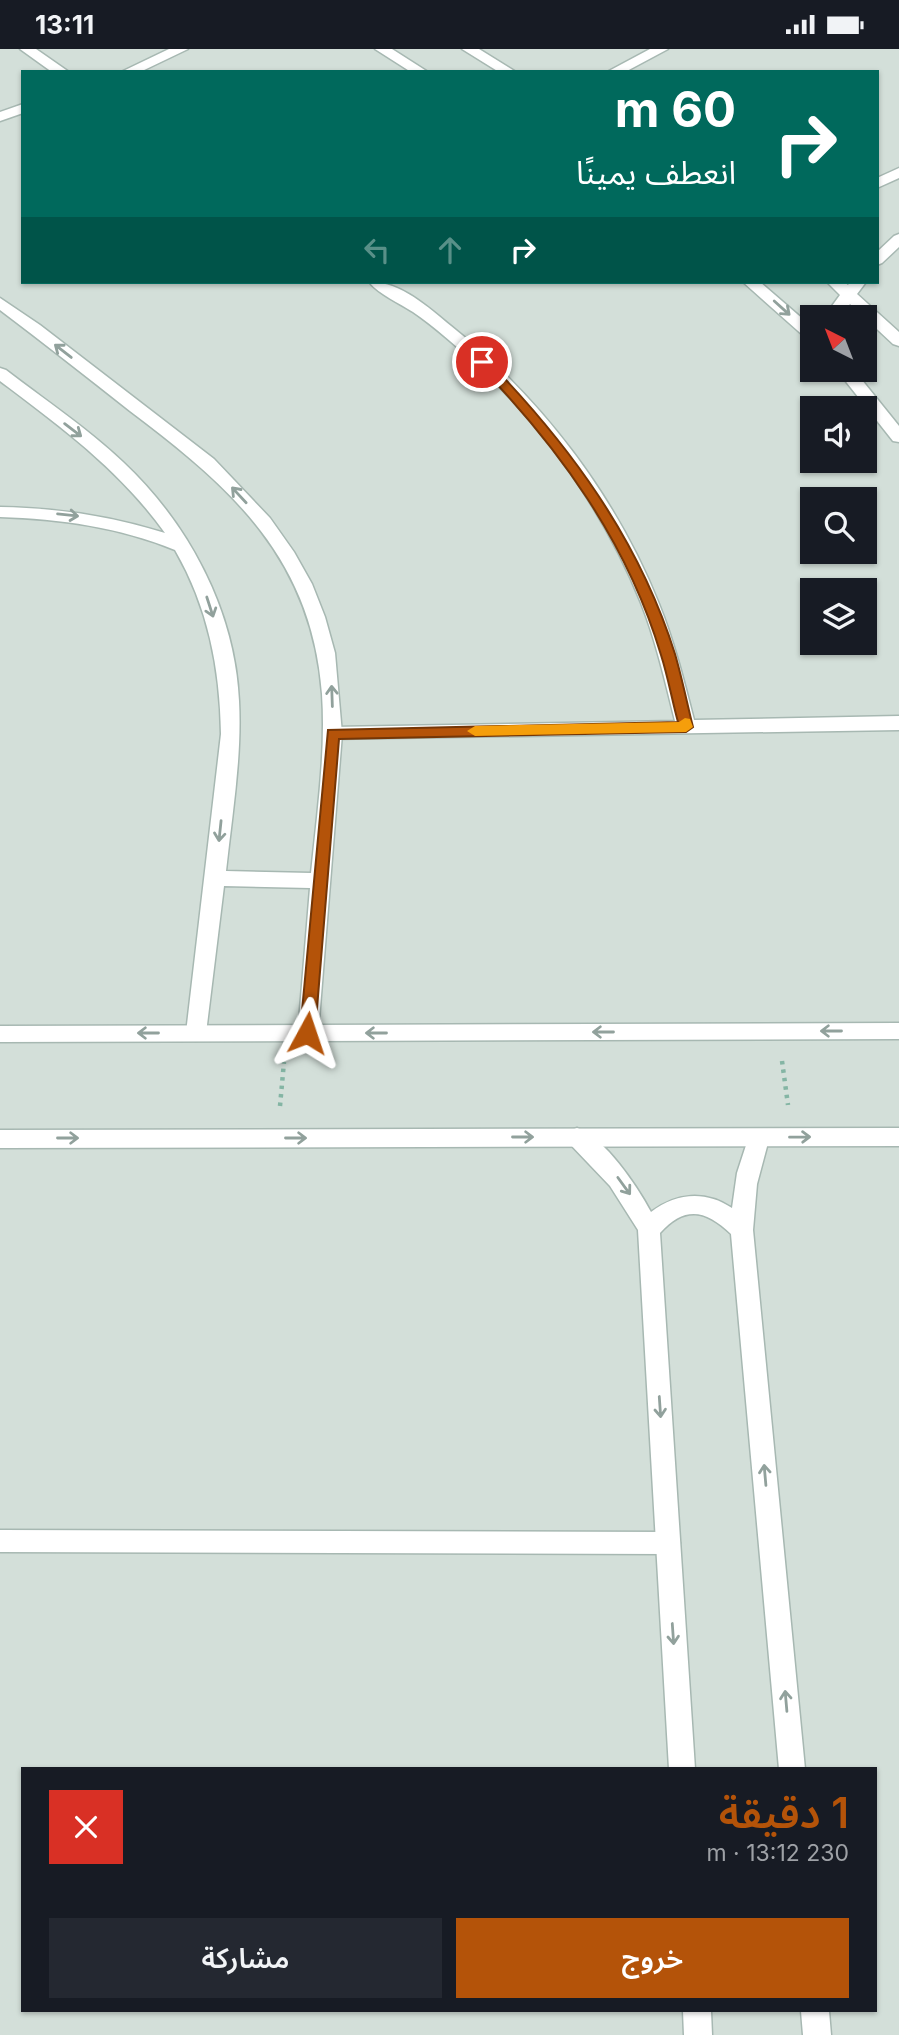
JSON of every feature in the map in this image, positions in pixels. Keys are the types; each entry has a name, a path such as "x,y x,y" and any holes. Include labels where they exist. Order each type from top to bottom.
{"street":[{"path":"27,49 59,70"},
{"path":"133,70 181,49"},
{"path":"382,49 418,70"},
{"path":"469,49 506,70"},
{"path":"618,70 661,49"},
{"path":"0,117 21,109"},
{"path":"879,183 899,172"},
{"path":"879,236 897,241"},
{"path":"879,258 897,241"},
{"path":"380,284 430,317 482,362 530,411 572,465 611,523 643,586 668,654 686,727"},
{"path":"753,284 800,325"},
{"path":"840,305 853,287 899,341"},
{"path":"3,309 208,462 268,527 293,563 316,613 333,688 333,734 320,881 297,1033"},
{"path":"0,373 101,451 159,512 183,546 204,589 219,634 228,682 230,733 197,1033"},
{"path":"855,382 899,436"},
{"path":"0,512 86,517 120,524 183,546"},
{"path":"333,734 899,723"},
{"path":"215,878 320,881"},
{"path":"0,1034 899,1031"},
{"path":"577,1137 611,1170 639,1209 649,1230 682,1767"},
{"path":"0,1139 899,1137"},
{"path":"758,1139 748,1167 742,1230 792,1767"},
{"path":"649,1230 659,1216 674,1207 693,1203 713,1207 730,1216 742,1230"},
{"path":"0,1541 668,1543"},
{"path":"697,2012 698,2035"},
{"path":"814,2012 817,2035"}],"path":[{"path":"779,1031 792,1137"},
{"path":"277,1138 297,1033"}],"shaded area":[{"path":"0,49 899,49 899,2035 0,2035"}],"slow traffic":[{"path":"475,731 686,727 685,723"}],"route":[{"path":"307,1033 333,734 686,727 668,654 643,586 611,523 572,465 530,411 482,362"}]}
